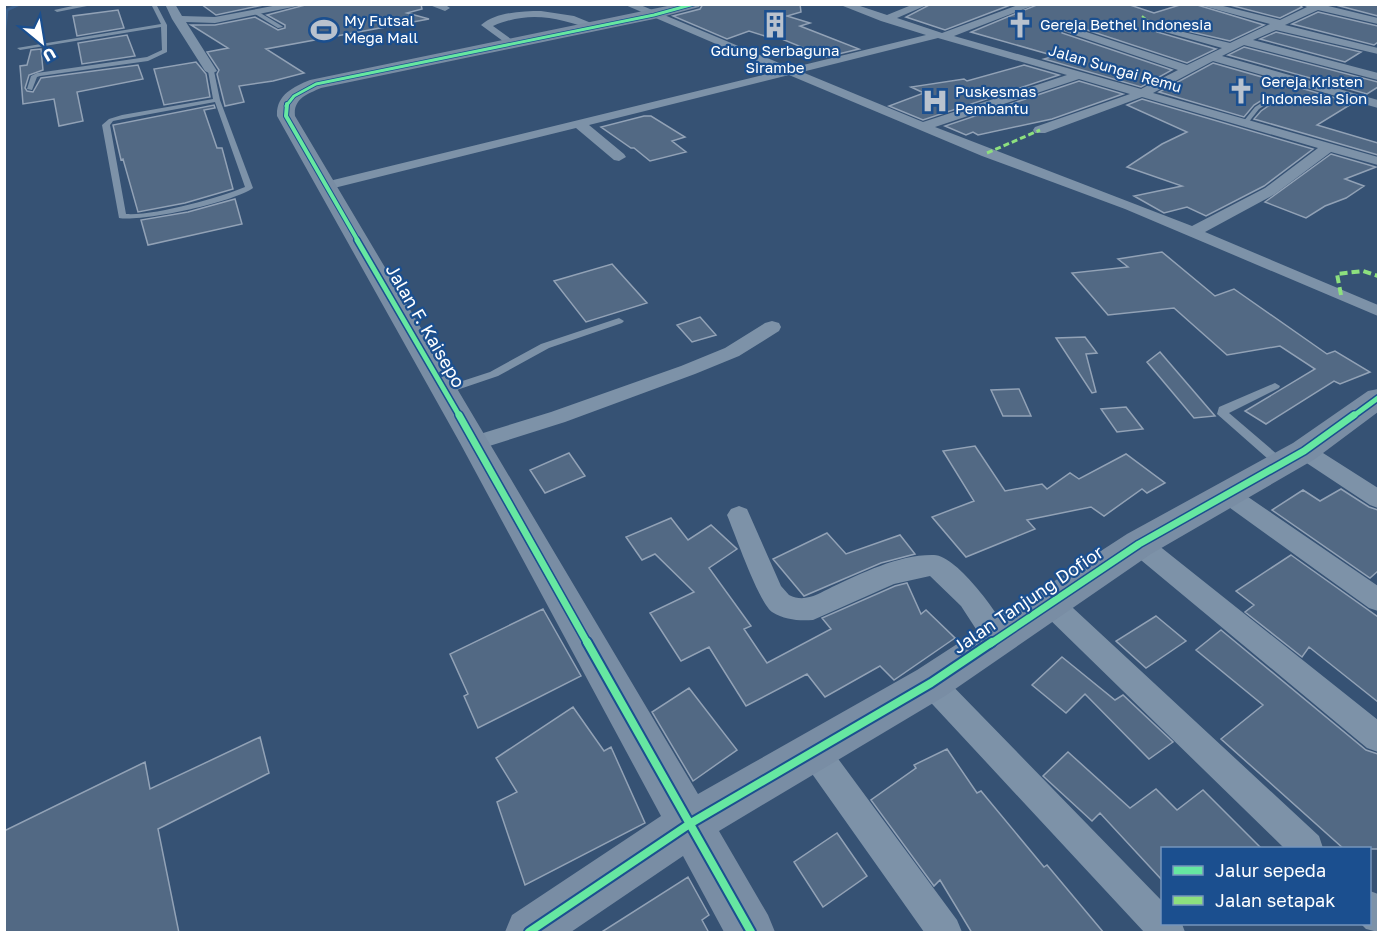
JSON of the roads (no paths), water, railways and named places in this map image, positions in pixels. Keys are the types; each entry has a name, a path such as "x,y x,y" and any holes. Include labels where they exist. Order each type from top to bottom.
{"street":[{"path":"170,4 177,19 211,71"},
{"path":"177,19 215,20 302,4"},
{"path":"432,4 445,8"},
{"path":"628,4 987,153 1193,232 1378,311"},
{"name":"Jalan F. Kaisepo","path":"694,4 654,15 316,84 289,99 284,109 691,823 751,933"},
{"name":"Jalan Sungai Remu","path":"843,4 941,36 1246,122 1378,162"},
{"path":"885,19 924,4"},
{"path":"326,186 941,36 1032,4"},
{"path":"1201,4 1378,51"},
{"path":"1040,130 1143,93 1310,6 1378,21"},
{"path":"1162,28 1232,47"},
{"path":"1067,29 1187,69"},
{"path":"1243,41 1378,76"},
{"path":"1212,57 1378,104"},
{"path":"923,126 974,107 1080,75"},
{"path":"578,123 619,157"},
{"path":"1193,232 1270,191 1330,147"},
{"path":"475,443 558,417 688,370 732,352 772,327"},
{"name":"Jalan Tanjung Dofior","path":"529,933 691,823 931,683 1139,544 1292,458 1378,398"},
{"path":"1292,458 1378,499"},
{"path":"1227,494 1378,600"},
{"path":"739,515 759,560 770,595 783,606 801,610 813,609 891,574 916,566 935,565 960,586 978,606 997,638"},
{"path":"1139,544 1378,738"},
{"path":"1050,603 1305,847"},
{"path":"931,683 1168,933"},
{"path":"814,751 945,933"}],"lane":[{"path":"57,10 95,4"},
{"path":"30,89 34,76 39,74 148,59 160,55 165,51 164,25 153,4"},
{"path":"257,13 280,27"},
{"path":"20,48 164,25"},
{"path":"211,71 217,100 249,188 234,194 142,216 122,216 107,122 122,117 217,100"},
{"path":"1246,122 1257,108 1274,98"},
{"path":"445,390 494,374 545,346 619,321"},
{"path":"1275,386 1223,410 1223,414 1292,458"}],"waterway":[{"path":"4,36 7,10 20,4"}],"place":[{"name":"Gdung Serbaguna Sirambe","path":"775,25"},
{"name":"Gereja Bethel Indonesia","path":"1020,25"},
{"name":"My Futsal Mega Mall","path":"324,30"},
{"name":"Gereja Kristen Indonesia Sion","path":"1241,91"},
{"name":"Puskesmas Pembantu","path":"935,101"}]}
